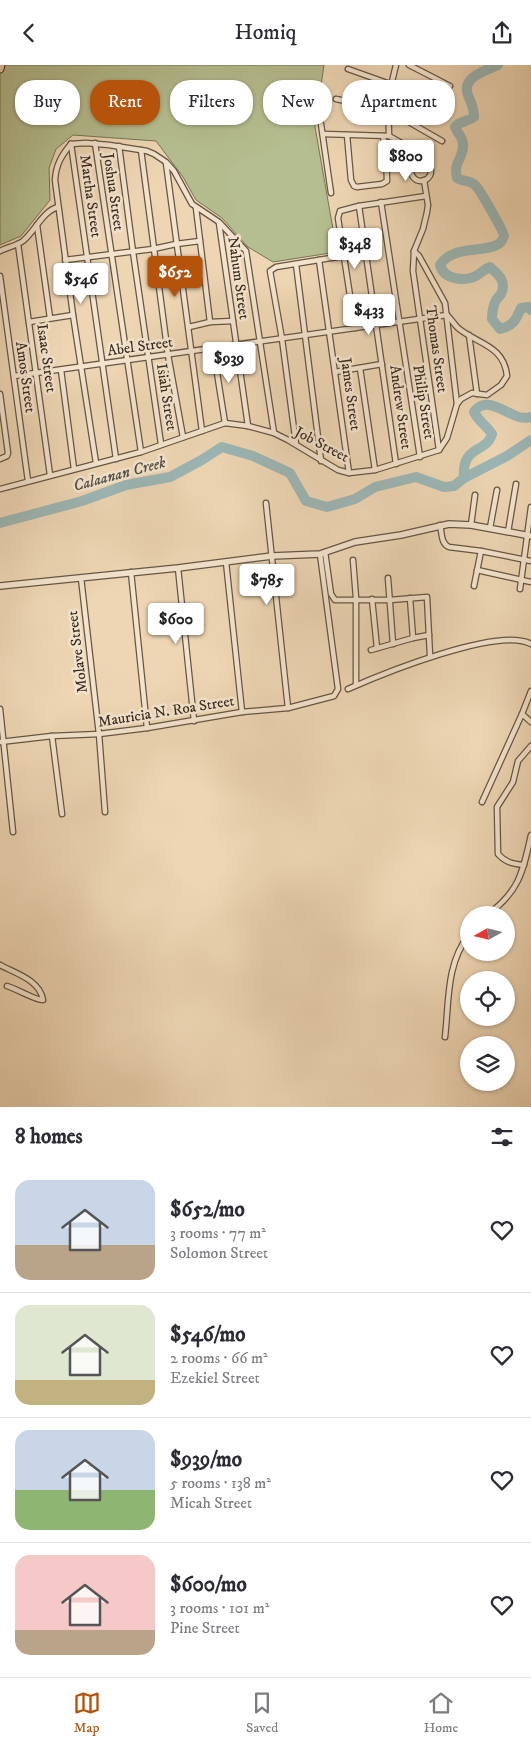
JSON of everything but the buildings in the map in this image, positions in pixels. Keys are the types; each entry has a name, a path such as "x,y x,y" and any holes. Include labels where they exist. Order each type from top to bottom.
{"main road":[{"path":"0,69 1,65"}],"street":[{"path":"392,80 396,65"},
{"path":"408,65 438,80"},
{"path":"348,69 377,80"},
{"path":"336,99 342,100"},
{"path":"320,125 331,193"},
{"path":"389,125 389,136"},
{"path":"414,125 442,141"},
{"path":"322,135 389,136 407,146 417,162"},
{"path":"347,135 351,181 357,187 382,184 387,181 386,152 383,136"},
{"path":"96,463 73,315 55,180 57,165 61,156 71,144 95,143 141,150 154,154 166,162 174,171 196,208 219,222 246,251 274,433"},
{"name":"Joshua Street","path":"95,143 141,452"},
{"name":"Martha Street","path":"71,144 116,459"},
{"path":"403,145 403,150 413,166 412,175 417,180 424,180 430,174 430,168 424,161 417,162 413,166"},
{"name":"Isiah Street","path":"119,146 132,252 161,444"},
{"path":"141,150 168,355 183,437"},
{"path":"166,162 202,431"},
{"name":"Thomas Street","path":"424,180 428,205 426,220 414,251 413,271 439,450"},
{"path":"355,328 338,218 340,211 381,202 426,196"},
{"name":"Philip Street","path":"381,202 420,457"},
{"name":"Andrew Street","path":"359,206 396,464"},
{"path":"0,251 18,244 51,209 58,207"},
{"path":"196,208 210,323"},
{"name":"Nahum Street","path":"219,222 248,426"},
{"path":"37,225 50,318"},
{"path":"66,260 200,241"},
{"name":"Isaac Street","path":"18,244 50,475"},
{"path":"414,251 419,256 445,303 447,315 456,405 447,438 439,450"},
{"path":"296,444 282,339 270,271 276,267 343,257"},
{"name":"James Street","path":"319,260 350,473"},
{"path":"296,264 321,461"},
{"path":"413,271 426,270"},
{"name":"Amos Street","path":"0,276 28,481"},
{"path":"29,322 73,315"},
{"path":"447,315 458,328 491,347 502,360 507,373 505,380 487,395 466,395 456,405"},
{"name":"Abel Street","path":"14,376 447,315"},
{"path":"189,327 233,321"},
{"path":"469,335 476,394"},
{"path":"213,349 225,423"},
{"path":"335,372 382,364"},
{"path":"360,368 375,470"},
{"path":"61,370 74,469"},
{"path":"0,394 8,453 7,456 0,459"},
{"name":"Job Street","path":"0,489 141,452 225,423 248,426 274,433 338,470 350,473 375,470 439,450"},
{"path":"508,532 516,485"},
{"path":"490,529 497,490"},
{"path":"471,525 475,495"},
{"path":"266,503 288,708"},
{"path":"520,589 529,536 531,507"},
{"path":"0,586 178,568 272,556 323,553 355,542 401,535 440,525 471,525 529,536"},
{"path":"440,525 445,546 531,561"},
{"path":"474,586 481,551"},
{"path":"323,553 333,598 340,600 356,598 390,600 427,597 430,656"},
{"name":"Mauricia N. Roa Street","path":"2,742 147,728 242,712 288,708 334,697 338,689 323,553"},
{"path":"353,560 356,598 356,685"},
{"path":"226,562 242,712"},
{"path":"178,568 194,721"},
{"path":"477,570 531,582"},
{"path":"131,572 147,728"},
{"name":"Molave Street","path":"81,578 99,734 105,812"},
{"path":"388,578 394,644"},
{"path":"410,598 413,638"},
{"path":"372,599 374,649 428,635"},
{"path":"348,689 430,656 493,642 516,640 531,644"},
{"path":"482,802 530,694"},
{"path":"0,709 13,832"},
{"path":"522,714 531,722"},
{"path":"52,736 62,814"},
{"path":"524,865 513,865 502,859 498,854 497,807 513,782 518,761 531,746"},
{"path":"499,906 511,894 524,865 531,835"},
{"path":"445,1037 456,957 460,948"},
{"path":"0,965 28,979 40,992 43,1000 39,1001 24,992 7,986"}],"green space":[{"path":"0,65 324,65 322,80 263,80 263,125 315,125 337,252 273,262 248,247 222,218 196,200 183,177 156,141 73,135 56,149 49,168 50,200 21,236 0,245"}],"waterway":[{"path":"498,65 476,75 468,83 468,95 474,117 455,127 463,143 463,150 457,164 456,173 457,178 475,185 486,201 504,236 500,243 494,246 453,254 440,265 446,274 457,279 474,277 490,267 496,272 501,278 503,289 494,305 492,319 500,329 514,322 521,308 529,307 531,310"},
{"path":"464,478 466,460 485,444 492,434 474,412 479,407 490,405 519,417 531,417"},
{"name":"Calaanan Creek","path":"0,523 82,501 126,485 170,477 222,447 253,456 290,473 306,501 327,507 355,499 375,487 416,477 444,487 454,486 464,478 507,456 531,440"}]}
